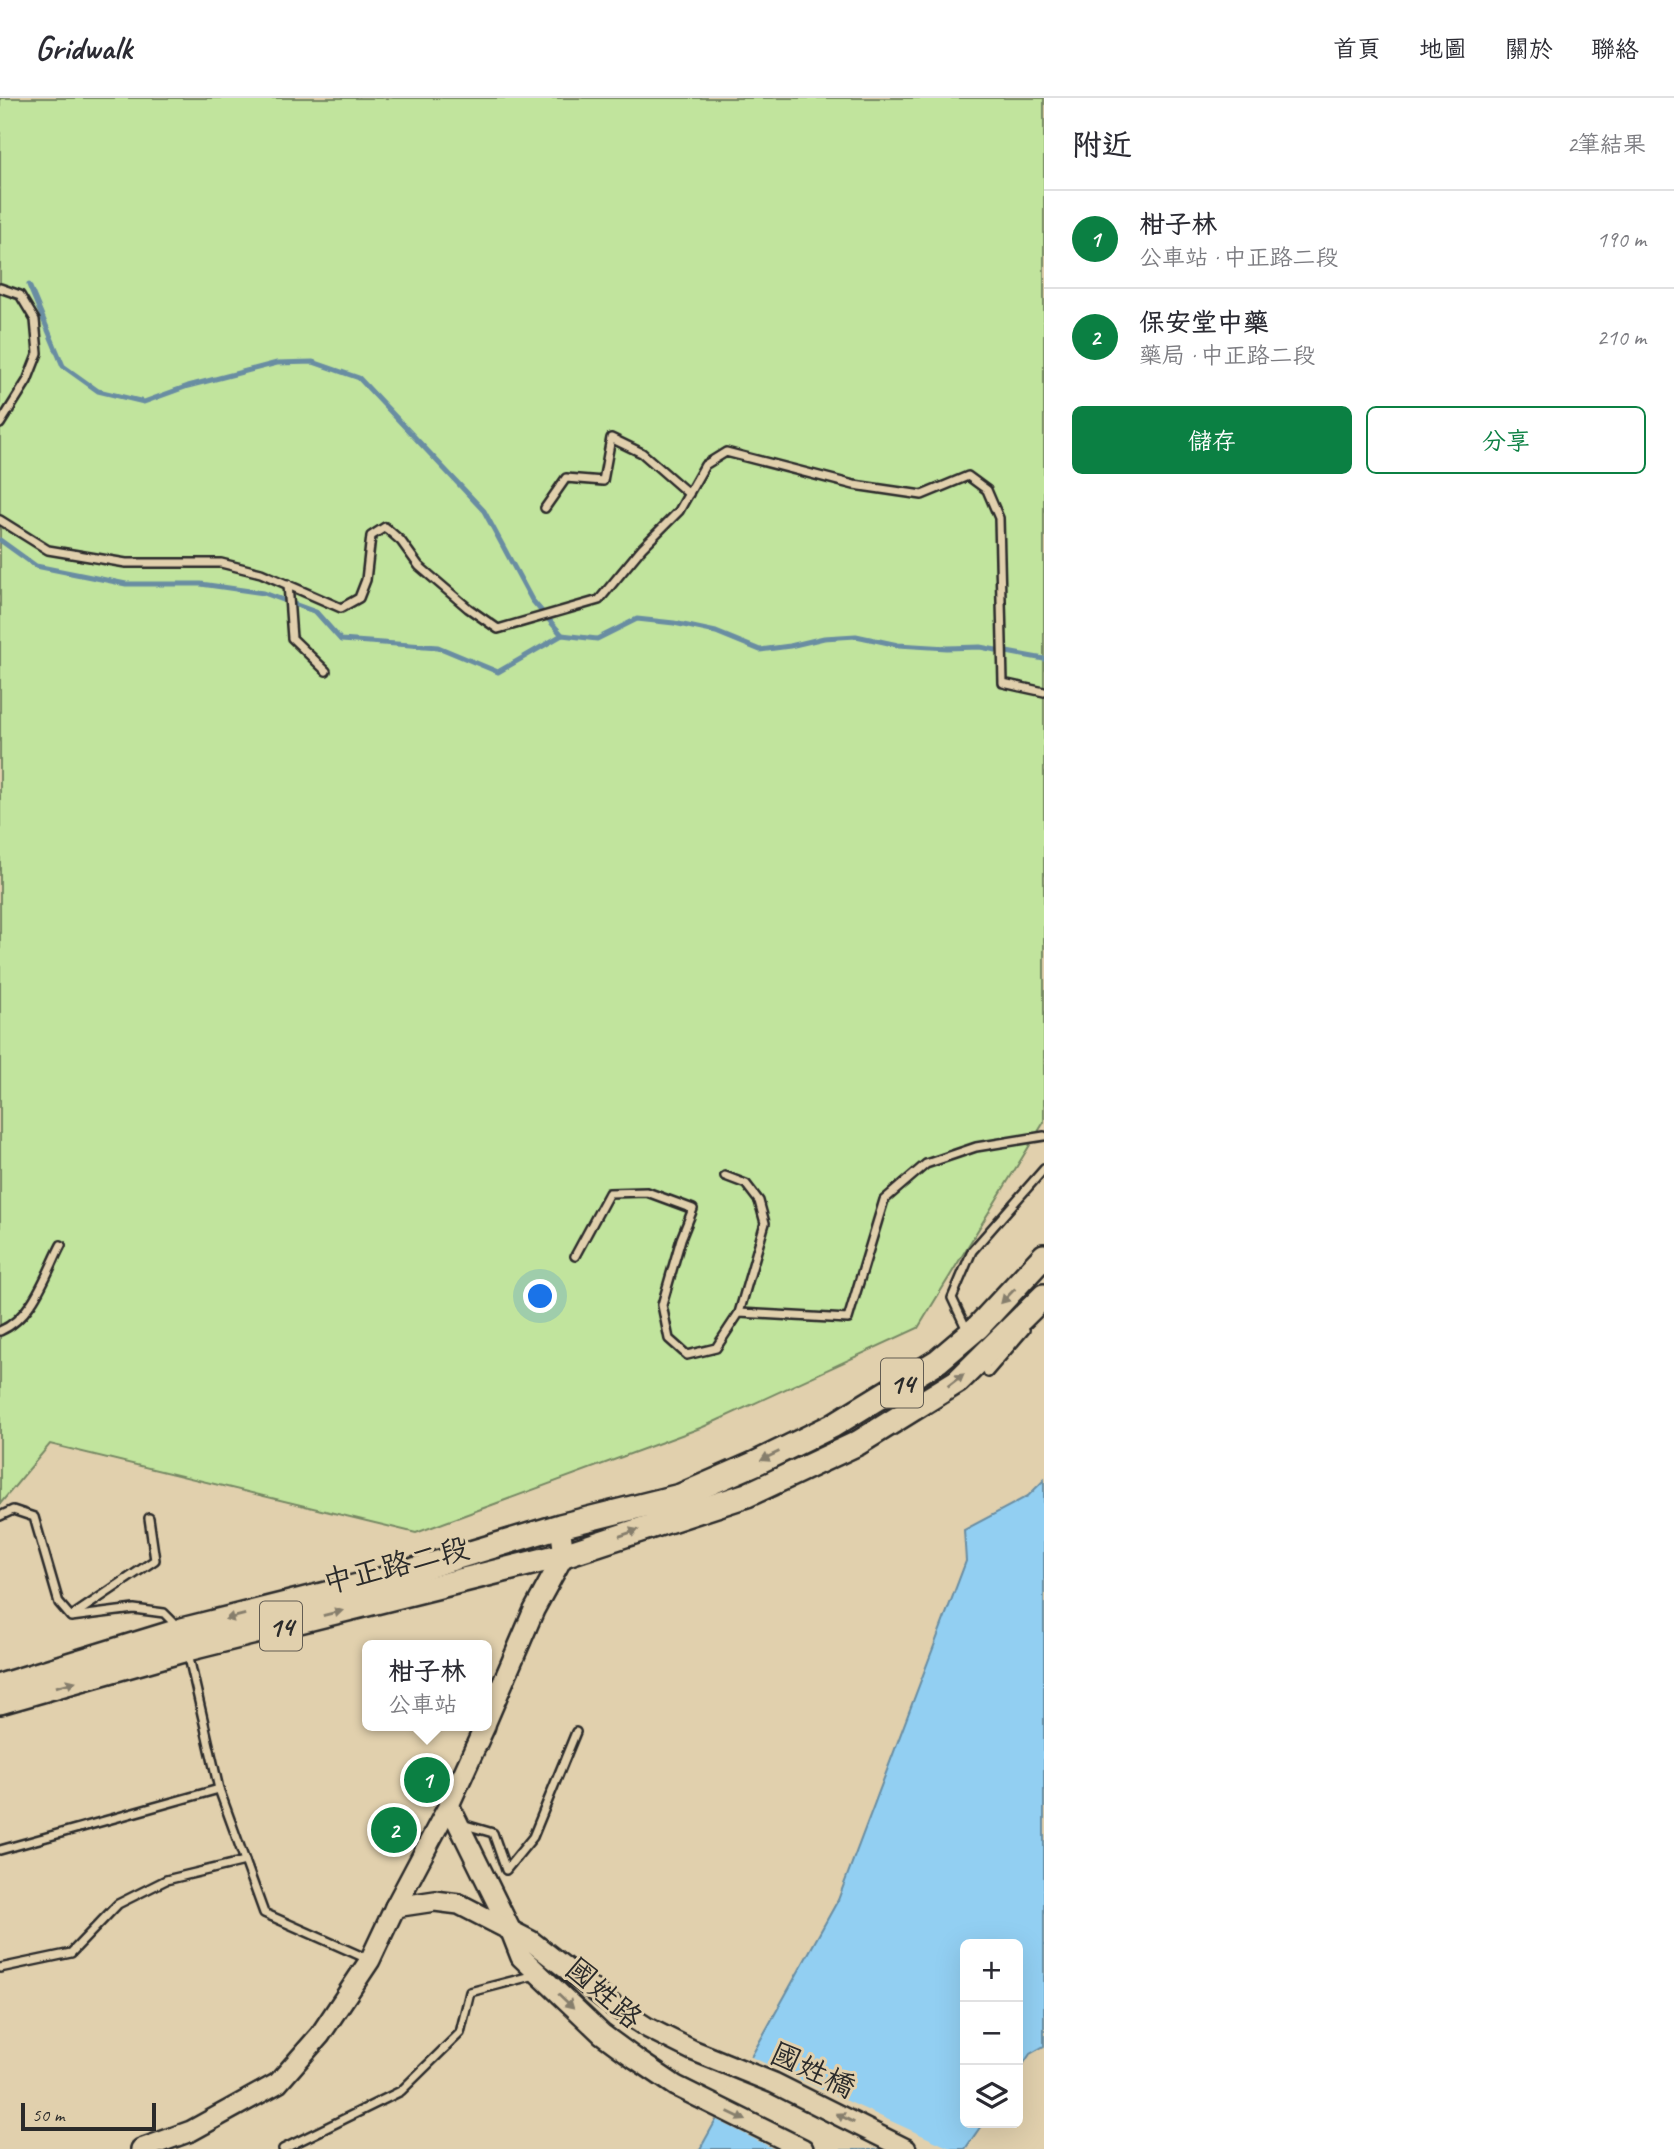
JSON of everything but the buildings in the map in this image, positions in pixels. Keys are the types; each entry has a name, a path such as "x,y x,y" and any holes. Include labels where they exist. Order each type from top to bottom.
{"main road":[{"name":"中正路二段","path":"0,1702 184,1640 560,1526 680,1496 832,1426 939,1361 970,1335 1044,1256"},
{"name":"中正路二段","path":"0,1686 184,1640 564,1555 747,1495 858,1443 958,1381 1044,1296"},
{"path":"492,1710 534,1609 564,1555 560,1526"},
{"path":"141,2149 191,2131 278,2083 320,2035 370,1960 449,1805 483,1731"},
{"name":"國姓路","path":"449,1805 521,1957 602,2034 676,2086 803,2149"},
{"name":"國姓路","path":"395,1907 435,1901 459,1904 531,1941 615,2007 648,2028 692,2050"},
{"name":"國姓橋","path":"692,2050 774,2083 906,2149"}],"lane":[{"path":"0,288 20,295 35,320 38,354 27,381 0,424"},
{"path":"545,508 566,478 603,481 611,438 642,453 689,494"},
{"path":"0,520 48,550 126,564 221,563 261,573 341,608 359,598 366,580 371,536 385,527 401,541 419,566 468,608 498,629 599,600 642,548 679,511 705,465 726,452 854,485 922,495 968,476 987,490 999,517 1003,683 1044,692"},
{"path":"288,587 292,638 326,671"},
{"path":"739,1313 848,1319 884,1200 926,1164 976,1147 1044,1138"},
{"path":"970,1335 952,1298 972,1251 1044,1169"},
{"path":"575,1256 609,1193 647,1192 693,1209 681,1239 662,1305 668,1339 687,1355 716,1348 739,1313 765,1223 759,1201 746,1184 725,1177"},
{"path":"0,1331 10,1327 32,1303 61,1245"},
{"path":"981,1358 988,1373 1028,1326"},
{"path":"0,1516 13,1510 34,1517 59,1603 71,1617"},
{"path":"71,1617 155,1560 149,1518"},
{"path":"71,1617 134,1609 163,1613 184,1640 219,1789 264,1913 370,1960"},
{"path":"457,1823 493,1833 506,1870 533,1837 576,1732"},
{"path":"0,1850 219,1789"},
{"path":"0,1968 71,1953 118,1904 166,1880 245,1861"},
{"path":"283,2149 401,2091 460,2033 470,1992 539,1974"}],"green space":[{"path":"0,98 1044,98 1044,1122 918,1328 703,1427 416,1533 50,1444 0,1504"}],"water":[{"path":"1044,1480 1044,2046 1030,2054 1023,2064 1023,1939 960,1939 960,2128 980,2128 965,2149 700,2149 838,1900 966,1561 964,1530 1028,1496"}],"pier":[{"path":"747,2055 952,2149 774,2149 713,2118"}],"waterway":[{"path":"29,285 63,366 98,391 144,402 188,386 277,363 313,362 359,378 484,511 532,600 562,635"},
{"path":"0,540 36,566 126,584 201,584 264,593 316,612 341,640 438,647 498,672 562,635 597,639 637,619 716,632 760,650 824,638 856,636 898,645 980,647 1044,659"}],"place":[{"name":"柑子林","path":"427,1780"},
{"name":"保安堂中藥","path":"394,1830"}]}
